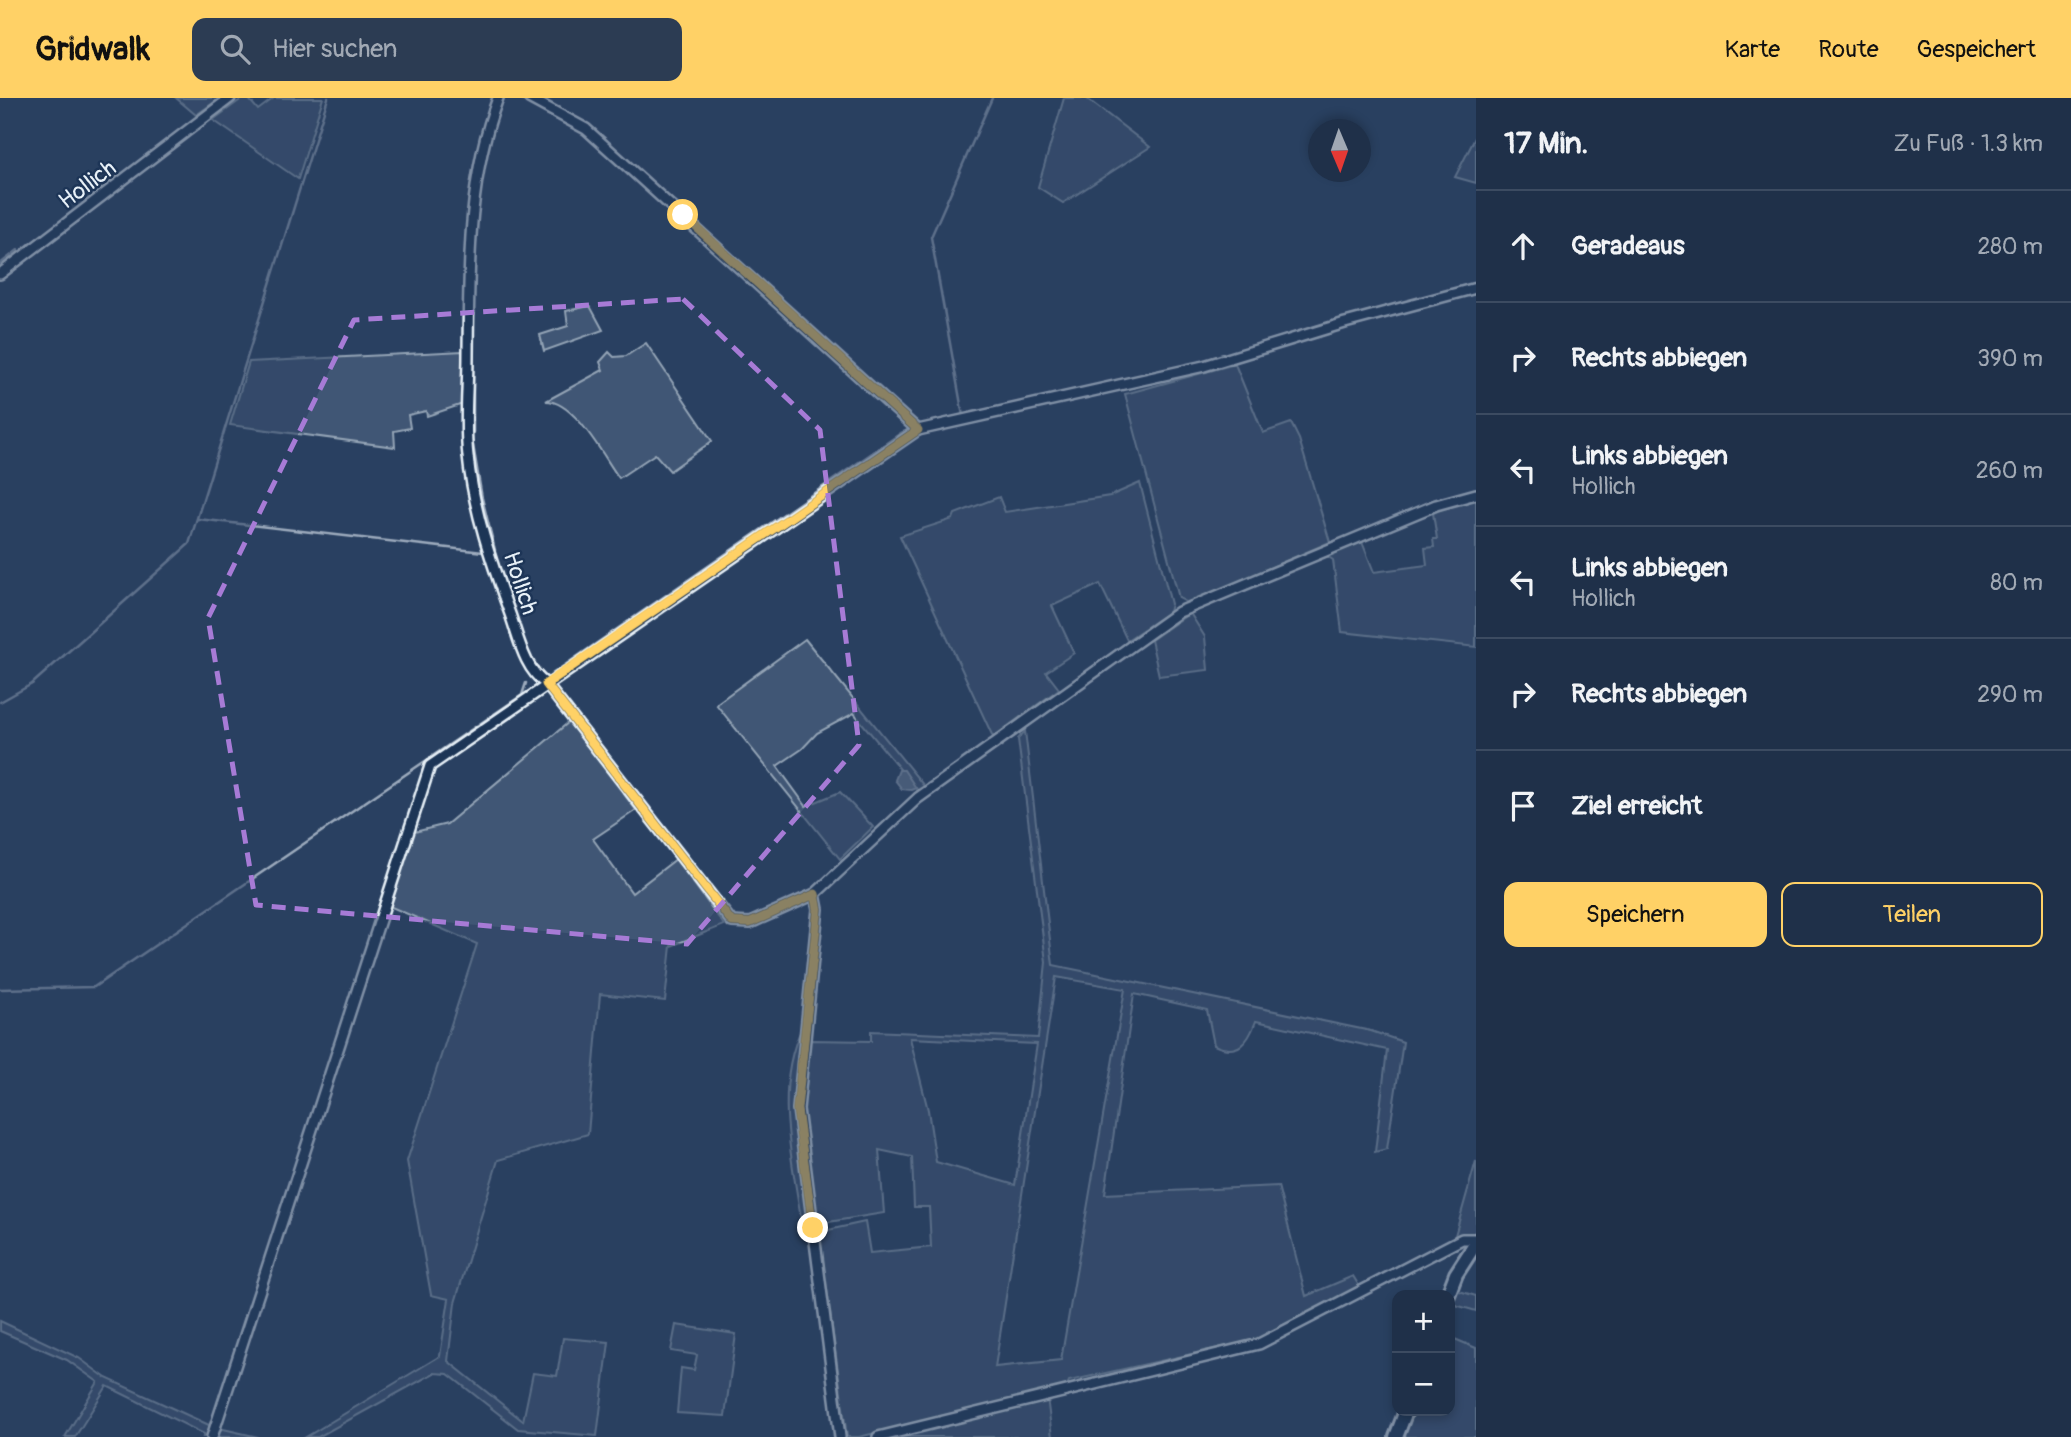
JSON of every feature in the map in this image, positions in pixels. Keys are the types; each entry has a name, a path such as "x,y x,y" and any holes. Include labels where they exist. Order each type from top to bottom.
{"main road":[{"path":"1450,1290 1456,1274 1476,1241"},
{"path":"1396,1437 1404,1416"}],"street":[{"name":"Hollich","path":"0,274 230,98"},
{"name":"Hollich","path":"498,98 483,146 472,209 469,258 468,455 479,513 501,588 530,669 546,684 732,922 750,923 815,894 918,799 1179,612 1436,505 1476,494"},
{"path":"529,98 586,129 918,430"},
{"path":"212,1437 430,766 918,430 1192,370 1345,323 1476,288"},
{"path":"815,894 818,909 797,1109 840,1437"},
{"path":"878,1437 1259,1344 1462,1239 1476,1241"}],"highlighted area":[{"path":"683,299 820,430 859,745 687,944 256,905 208,618 354,320"}],"shaded area":[{"path":"176,98 220,98 196,115"},
{"path":"243,98 248,98 258,110 274,98 323,98 298,179 213,120"},
{"path":"1064,98 1086,98 1150,147 1063,203 1038,187"},
{"path":"1476,136 1476,183 1455,177"},
{"path":"590,306 603,330 544,351 540,335 568,326 566,311"},
{"path":"646,343 712,441 670,471 655,454 619,478 578,420 557,403 546,401 603,370 600,362 609,352 614,357 626,356"},
{"path":"463,351 463,404 427,416 426,411 408,415 410,428 394,431 395,447 230,425 249,362"},
{"path":"1235,364 1263,433 1291,423 1299,439 1330,542 1188,603 1179,598 1125,394"},
{"path":"1140,483 1171,604 1169,612 1127,640 1100,584 1052,606 1074,653 1046,672 1059,689 993,737 900,536 953,519 955,514 999,497 1005,512 1110,496"},
{"path":"1476,499 1476,647 1342,632 1333,560 1327,556 1362,542 1374,572 1427,565 1425,548 1434,547 1433,539 1437,539 1433,513 1461,501"},
{"path":"1190,613 1205,637 1208,670 1159,676 1151,640"},
{"path":"805,639 924,786 917,790 854,713 817,733 802,749 777,766 806,806 840,792 873,827 840,859 716,704"},
{"path":"569,722 636,810 593,839 632,893 676,859 724,925 671,946 665,1001 600,994 588,1134 498,1160 455,1303 448,1361 523,1421 533,1373 557,1376 563,1338 609,1342 597,1436 518,1429 448,1374 434,1373 318,1437 306,1437 440,1356 449,1299 431,1295 407,1161 477,944 389,906 410,833 447,824"},
{"path":"1025,731 1053,965 1371,1031 1403,1042 1387,1149 1375,1152 1387,1050 1256,1021 1246,1041 1241,1045 1230,1049 1222,1048 1214,1045 1207,1010 1134,994 1105,1194 1278,1186 1306,1296 1353,1276 1361,1289 1279,1333 1255,1340 1069,1381 1067,1386 859,1437 847,1437 819,1232 865,1222 870,1253 931,1247 929,1207 914,1207 912,1157 879,1150 884,1213 816,1224 802,1110 809,1040 871,1041 871,1031 1038,1038 1046,962 1018,739","holes":["1056,977 1125,989 1061,1360 995,1367","910,1038 1037,1044 1015,1185 936,1162 928,1110"]},
{"path":"899,770 904,770 916,788 902,789 895,780"},
{"path":"803,1026 794,1110 809,1225 802,1226 790,1150 787,1099 788,1074"},
{"path":"1476,1161 1476,1231 1458,1246 1454,1239"},
{"path":"1456,1290 1476,1296 1476,1311 1455,1305"},
{"path":"0,1321 79,1358 106,1378 209,1425 209,1437 203,1437 204,1434 107,1386 75,1437 65,1437 98,1382 67,1360 0,1331"},
{"path":"676,1325 736,1334 725,1416 677,1413 681,1368 694,1370 697,1355 671,1351"},
{"path":"1455,1339 1476,1348 1476,1437 1403,1437 1410,1416 1455,1416"},
{"path":"1047,1397 1052,1437 895,1437"},
{"path":"219,1428 258,1437 216,1437"}],"waterway":[{"path":"0,702 32,684 189,544 328,98"},
{"path":"960,416 963,416 931,237 992,98"},
{"path":"0,264 18,250"},
{"path":"473,310 473,432"},
{"path":"923,425 940,421"},
{"path":"552,674 901,433 913,428"},
{"path":"473,445 495,550"},
{"path":"198,519 483,552"},
{"path":"0,989 94,987 522,695 526,683"}],"route":[{"path":"683,215 918,430 546,684 732,922 750,923 799,904 815,894 818,909 797,1109 813,1228"}]}
